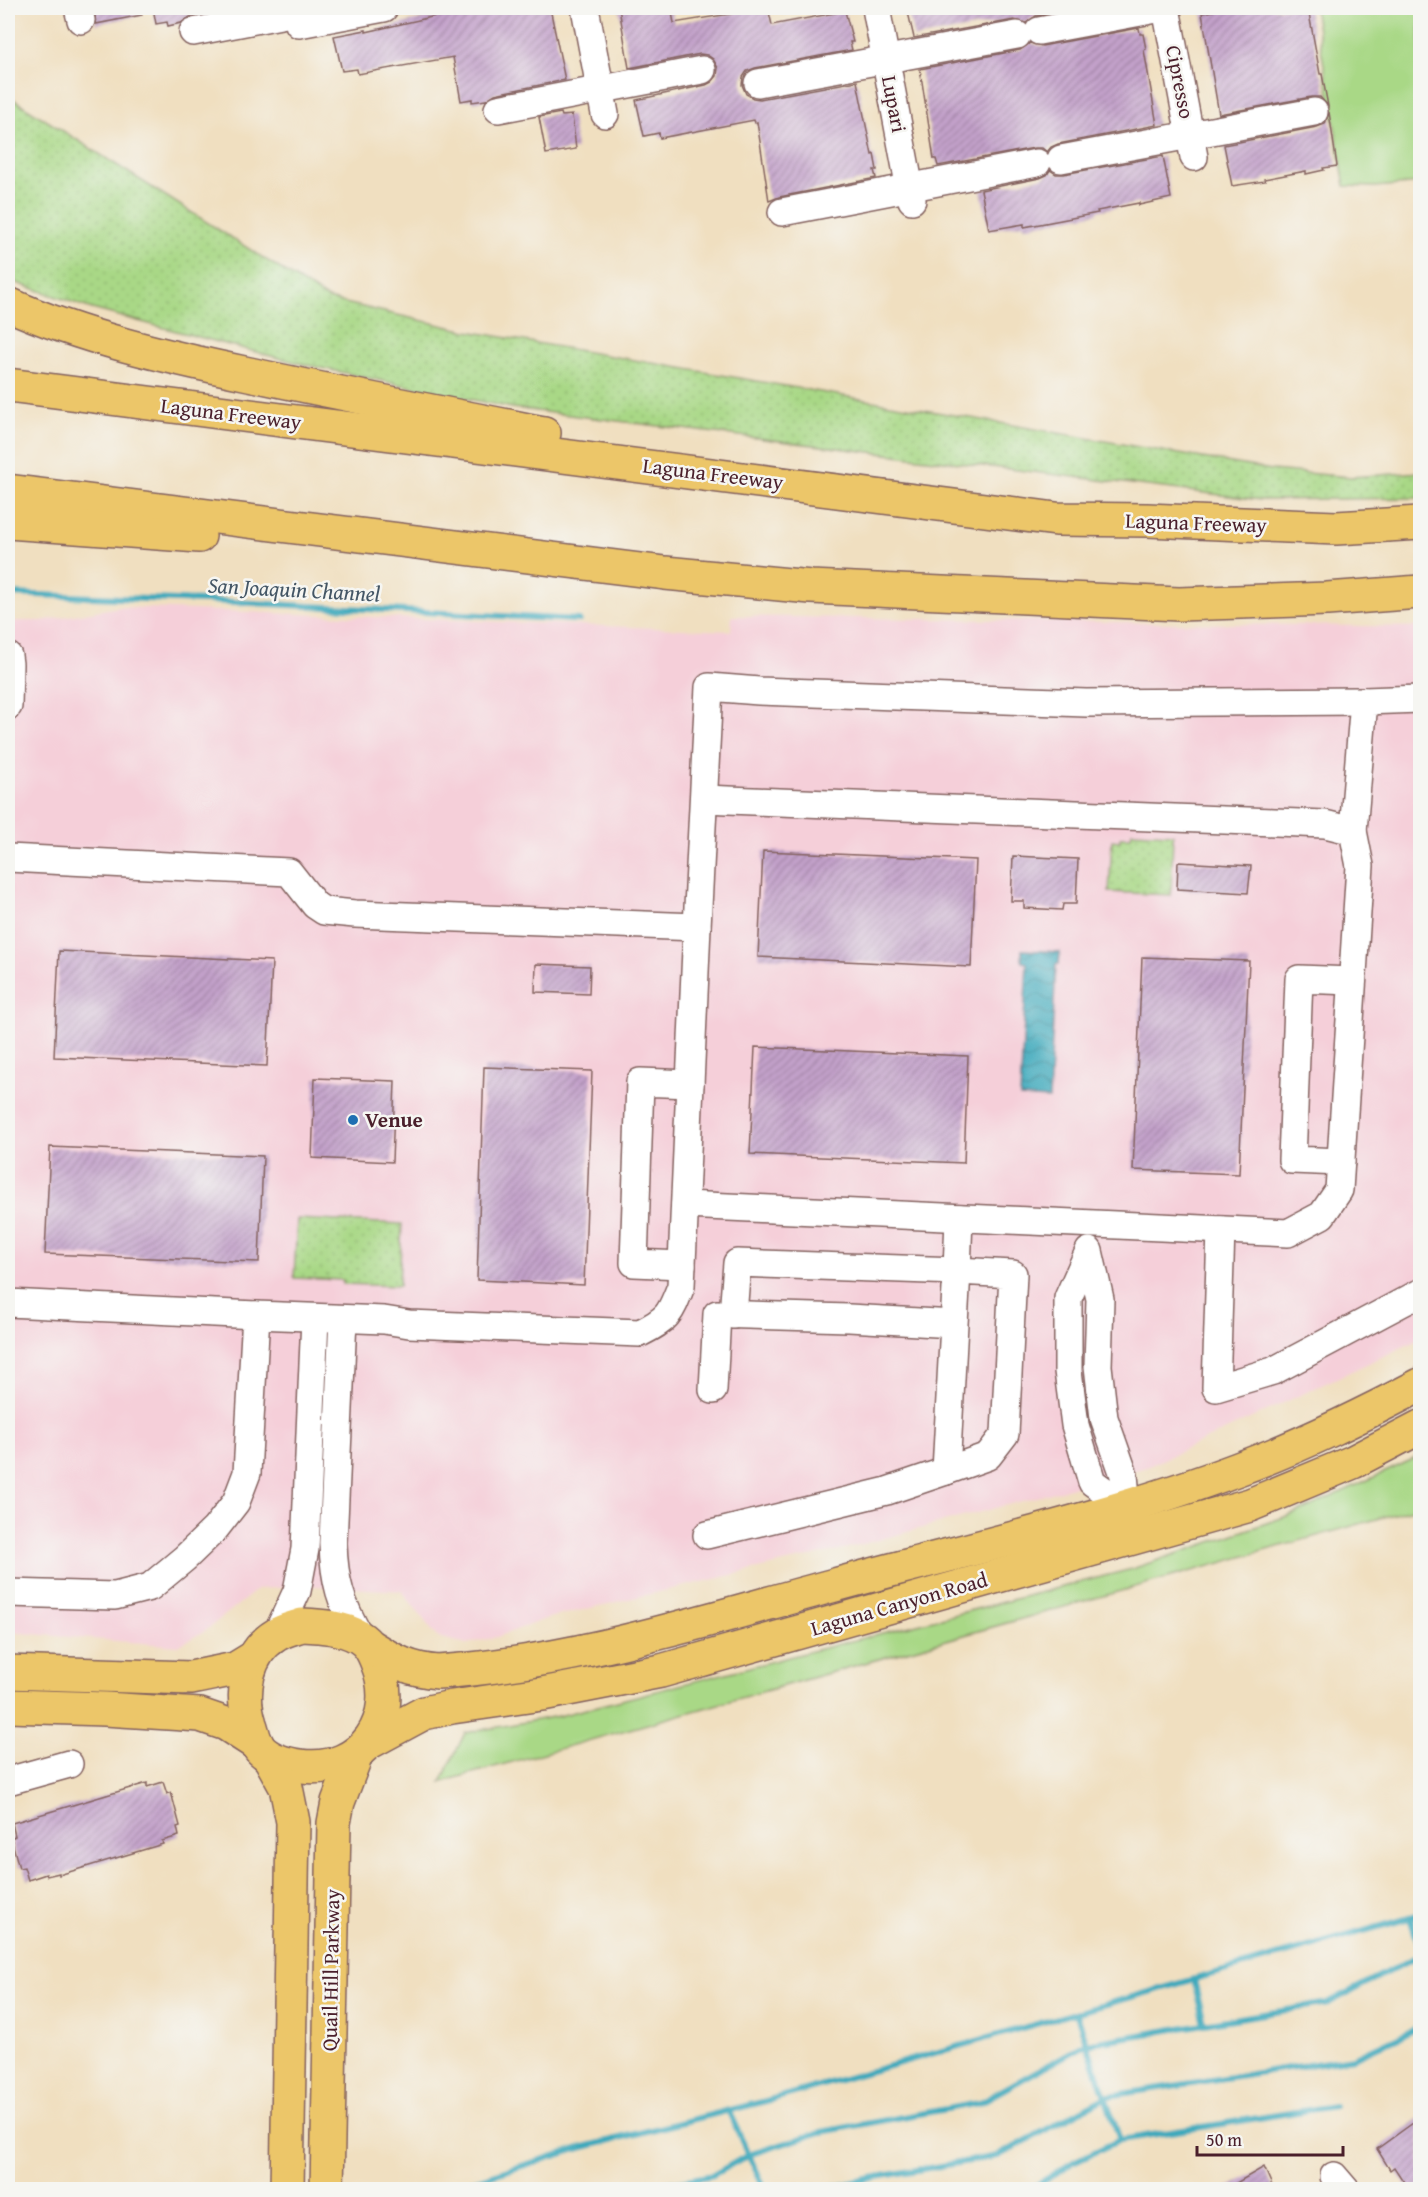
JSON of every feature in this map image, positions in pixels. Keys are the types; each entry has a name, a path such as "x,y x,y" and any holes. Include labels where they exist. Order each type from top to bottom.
{"main road":[{"path":"8,304 77,330 149,351 329,392 544,433 778,460 832,489"},
{"name":"Laguna Freeway","path":"8,385 1056,519 1147,520 1336,528 1420,523"},
{"path":"8,491 664,573 811,587 1179,604 1327,599 1420,592"},
{"path":"8,522 283,543 396,539"},
{"name":"Laguna Canyon Road","path":"365,1642 399,1664 421,1671 438,1672 542,1659 668,1631 1126,1507 1237,1470 1338,1428 1420,1385"},
{"name":"Laguna Canyon Road","path":"362,1749 424,1713 441,1708 553,1692 661,1671 842,1622 905,1601 1250,1504 1353,1462 1420,1427"},
{"path":"1126,1507 1149,1532"},
{"path":"8,1672 191,1678 235,1669 253,1658 277,1634 302,1625 331,1626 365,1642 381,1672 384,1695 383,1716 362,1749 330,1765 312,1767 294,1765 263,1751 226,1724 200,1715 8,1706"},
{"path":"253,1658 246,1683 246,1711 263,1751"},
{"name":"Quail Hill Parkway","path":"327,2190 334,1823 338,1802 362,1749"},
{"name":"Quail Hill Parkway","path":"263,1751 286,1788 293,1822 286,2190"}],"street":[{"path":"194,32 298,21 384,8"},
{"path":"585,8 602,102"},
{"name":"Lupari","path":"876,8 911,194"},
{"path":"758,83 1164,8"},
{"name":"Cipresso","path":"1164,8 1192,146"},
{"path":"498,109 602,102 702,70"},
{"path":"782,212 911,194 1049,161 1192,146 1314,112"},
{"path":"8,656 8,706"},
{"path":"8,1303 384,1320 409,1324 640,1333 656,1325 672,1311 681,1286 709,687 759,691 1086,703 1420,699"},
{"path":"685,1205 1288,1233 1322,1215 1340,1190 1360,866 1353,831 1364,701"},
{"path":"704,799 1325,824 1353,831"},
{"path":"8,858 289,872 315,905 324,911 697,927"},
{"path":"1341,1162 1292,1160 1299,979 1352,981"},
{"path":"682,1265 634,1263 640,1082 690,1084"},
{"path":"946,1471 959,1218"},
{"path":"1091,1224 1089,1251 1100,1299 1098,1366 1104,1418 1124,1476 1126,1507"},
{"path":"1221,1230 1216,1388 1273,1371 1420,1293"},
{"path":"706,1535 887,1491 988,1456 1005,1434 1013,1274 737,1263 733,1315"},
{"path":"8,1593 115,1596 150,1587 215,1529 236,1502 248,1473 256,1314"},
{"path":"713,1390 717,1314 954,1324"},
{"path":"277,1634 297,1591 305,1549 315,1318"},
{"path":"343,1319 333,1543 334,1569 337,1590 345,1611 365,1642"},
{"path":"8,1782 69,1764"}],"shaded area":[{"path":"119,607 731,631 732,616 1420,627 1420,1339 1147,1467 852,1547 548,1618 497,1637 466,1644 437,1637 402,1591 315,1586 258,1589 206,1630 178,1646 8,1632 8,621 41,621"}],"green space":[{"path":"1314,8 1420,8 1420,183 1375,187 1345,186"},
{"path":"8,96 328,299 467,331 1272,470 1351,477 1420,472 1420,498 1261,500 512,408 302,364 92,309 8,280"},
{"path":"1132,832 1173,834 1171,895 1109,892 1112,840 1120,841 1120,837 1131,837"},
{"path":"297,1219 402,1224 399,1286 343,1284 343,1280 294,1278"},
{"path":"1420,1456 1420,1507 441,1782 465,1733 559,1716 1132,1569 1296,1513"}],"water":[{"path":"1022,950 1060,952 1059,964 1056,964 1049,1099 1020,1097 1027,963 1022,962"}],"building":[{"path":"94,8 141,8 142,15 96,24"},
{"path":"153,8 218,8 219,11 190,17 181,23 168,26 167,22 156,24"},
{"path":"444,8 550,8 565,80 495,94 486,100 472,102 472,99 461,101 453,57 358,74 357,69 342,71 334,36 366,30 366,32 445,14"},
{"path":"619,8 671,8 674,23 736,13 735,8 768,8 772,25 845,11 853,42 850,42 852,50 755,68 747,71 742,85 746,94 760,99 857,81 872,155 874,154 876,178 779,197 769,201 757,122 755,123 754,120 660,138 659,133 644,136 636,100 706,85 717,76 718,68 713,59 700,54 629,68"},
{"path":"907,8 1079,8 1036,16 1026,23 1014,20 914,38"},
{"path":"1212,8 1308,8 1328,106 1320,97 1311,97 1219,114 1202,13 1213,11"},
{"path":"1139,28 1140,34 1143,34 1146,49 1144,50 1157,125 1058,144 1047,152 1042,148 1034,148 938,166 934,159 920,69 1020,50 1030,43 1042,46"},
{"path":"1329,112 1337,166 1306,174 1306,171 1232,186 1224,145 1317,127 1325,124"},
{"path":"561,113 562,116 572,115 576,149 546,154 539,117"},
{"path":"1163,156 1171,198 1024,227 1024,224 989,230 981,190 1040,178 1047,175 1050,170 1056,174 1064,174"},
{"path":"763,851 976,860 971,967 758,957"},
{"path":"1013,856 1078,859 1076,904 1063,904 1062,910 1024,908 1024,901 1011,901"},
{"path":"1178,862 1251,866 1248,893 1177,889"},
{"path":"59,951 272,961 267,1066 54,1057"},
{"path":"1142,957 1249,961 1239,1174 1133,1170"},
{"path":"536,964 590,966 589,994 535,992"},
{"path":"755,1047 968,1056 964,1163 750,1154"},
{"path":"484,1067 592,1071 584,1285 477,1280"},
{"name":"Venue","path":"315,1078 395,1081 392,1162 312,1158"},
{"path":"50,1147 263,1156 259,1262 45,1254"},
{"path":"163,1782 167,1794 171,1792 180,1826 177,1827 179,1836 162,1841 163,1844 59,1875 59,1873 47,1876 46,1874 28,1880 24,1867 19,1868 11,1838 15,1836 12,1823 147,1783 147,1787"},
{"path":"1420,2118 1420,2190 1409,2190 1394,2167 1390,2170 1377,2149"},
{"path":"1264,2167 1274,2190 1224,2190"}],"waterway":[{"name":"San Joaquin Channel","path":"8,594 234,602 579,620"},
{"path":"444,2190 580,2148 766,2101 1420,1915"},
{"path":"1410,1918 1420,1948"},
{"path":"634,2190 713,2175 748,2155 821,2132 979,2103 1086,2044 1328,2003 1420,1955"},
{"path":"1194,1980 1204,2023"},
{"path":"1076,2012 1120,2140"},
{"path":"823,2190 871,2178 998,2156 1108,2096 1353,2058 1420,2027"},
{"path":"1029,2190 1075,2161 1120,2140 1334,2106"},
{"path":"728,2110 765,2190"}],"place":[{"name":"Venue","path":"353,1120"}]}
